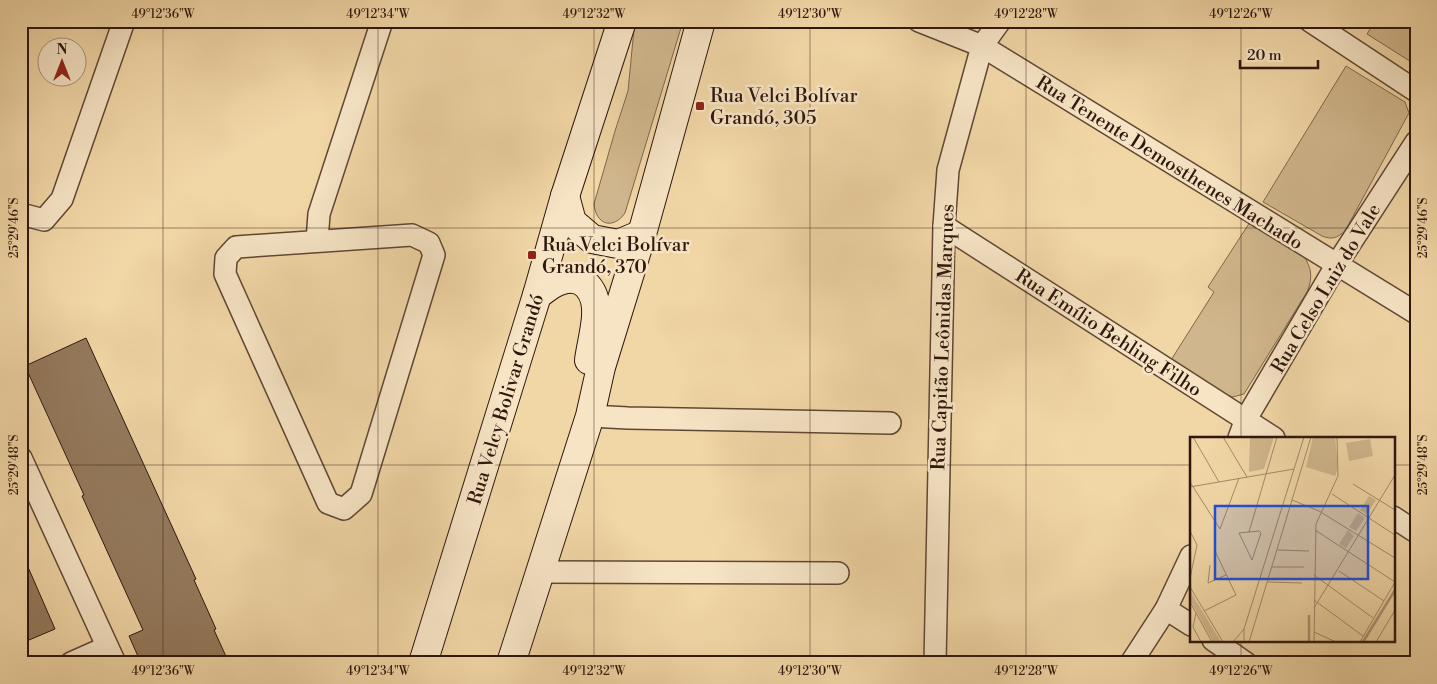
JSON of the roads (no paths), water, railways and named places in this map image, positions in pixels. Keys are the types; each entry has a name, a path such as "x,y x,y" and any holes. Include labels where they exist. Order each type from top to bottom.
{"main road":[{"name":"Rua Velcy Bolivar Grandó","path":"423,663 537,295 565,196 622,21"},
{"path":"511,663 590,416 602,367 642,234 701,21"},
{"path":"565,196 572,222 592,239 618,244 642,234"},
{"path":"537,295 557,282 577,278 586,283 591,291 596,315 586,382 590,416"}],"street":[{"path":"21,214 44,220 62,198 124,21"},
{"path":"317,241 319,214 382,21"},
{"name":"Rua Tenente Demosthenes Machado","path":"920,21 982,46 1416,313"},
{"name":"Rua Capitão Leônidas Marques","path":"935,657 944,226 948,170 982,46 1000,21"},
{"path":"1310,21 1416,91"},
{"name":"Rua Celso Luiz do Vale","path":"1243,428 1337,264 1416,142"},
{"name":"Rua Emílio Behling Filho","path":"944,226 1243,428 1271,437"},
{"path":"412,235 430,243 434,255 361,494 344,509 328,503 225,274 226,258 236,247 317,241 412,235"},
{"path":"590,416 890,423"},
{"path":"21,458 111,655 71,663"},
{"path":"1394,518 1416,532"},
{"path":"1131,663 1166,609 1190,558"},
{"path":"540,572 838,573"},
{"path":"1166,609 1190,624"},
{"path":"1216,642 1246,663"},
{"path":"935,657 952,663"}],"place":[{"name":"Rua Velci Bolívar Grandó, 305","path":"700,106"},
{"name":"Rua Velci Bolívar Grandó, 370","path":"532,255"}]}
